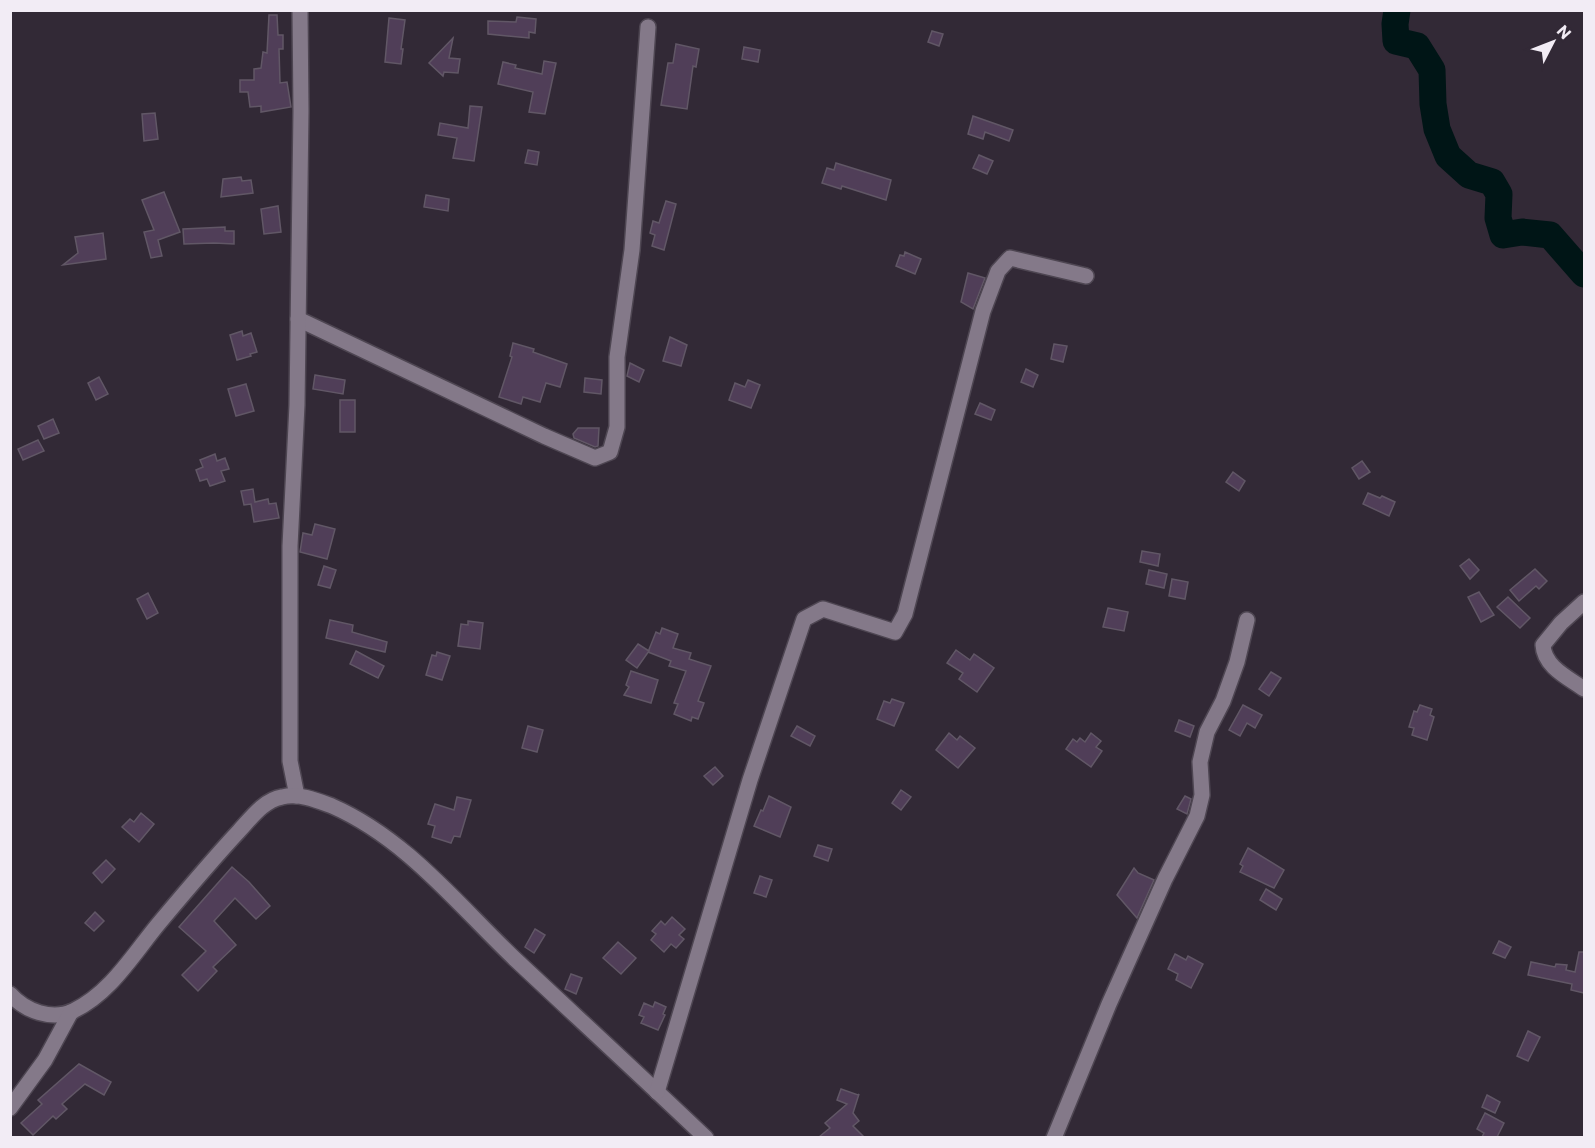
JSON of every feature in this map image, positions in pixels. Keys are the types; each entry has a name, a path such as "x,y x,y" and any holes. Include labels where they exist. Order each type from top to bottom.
{"street":[{"path":"297,796 290,761 290,558 297,405 300,10"},
{"path":"298,320 595,458 610,452 617,427 617,357 632,250 648,27"},
{"path":"657,1092 750,780 804,619 823,609 895,632 905,614 946,463 980,323 998,271 1010,258 1086,276"},
{"path":"1584,602 1543,645 1543,652 1554,667 1584,689"},
{"path":"1054,1137 1165,879 1197,816 1202,795 1200,762 1207,732 1223,701 1237,662 1247,620"},
{"path":"10,994 40,1014 71,1012 90,1000 122,969 179,900 261,808 276,799 297,796 322,802 348,814 400,848 706,1137"},
{"path":"10,1108 45,1060 71,1012"}],"building":[{"path":"269,15 277,15 278,35 283,35 283,49 279,49 280,83 287,82 291,107 261,112 261,106 250,107 248,92 240,92 240,80 254,80 254,69 261,68 263,52 267,53"},
{"path":"517,17 536,19 535,33 529,32 529,38 488,34 488,21 516,22"},
{"path":"389,18 405,20 401,64 385,62"},
{"path":"932,31 943,34 939,46 928,42"},
{"path":"453,38 449,58 460,59 458,73 444,72 443,76 429,63"},
{"path":"676,44 699,49 696,67 693,66 687,109 661,105 668,63 673,63"},
{"path":"744,47 760,50 758,62 742,59"},
{"path":"544,61 556,63 545,114 529,112 533,92 498,84 503,62 516,65 515,68 542,74"},
{"path":"470,106 482,107 474,161 453,158 457,138 438,135 440,123 468,128"},
{"path":"155,113 158,139 144,141 142,114"},
{"path":"973,116 1013,130 1009,141 985,132 983,139 968,134"},
{"path":"528,150 539,152 537,165 525,163"},
{"path":"979,155 993,161 987,174 973,168"},
{"path":"836,163 891,180 886,200 842,186 841,189 822,183 827,168 834,170"},
{"path":"241,177 242,181 251,180 253,193 221,197 223,179"},
{"path":"164,192 180,232 158,240 162,256 151,258 144,232 154,230 142,200"},
{"path":"426,195 449,199 448,211 424,207"},
{"path":"666,201 676,204 664,250 652,246 655,235 650,233 653,221 659,223"},
{"path":"278,206 281,232 264,234 261,209"},
{"path":"225,227 225,231 234,231 234,244 184,244 183,229"},
{"path":"103,233 106,259 63,265 78,253 75,237"},
{"path":"905,252 921,259 915,274 896,266 900,255 904,256"},
{"path":"968,273 985,278 973,309 961,302"},
{"path":"242,331 243,336 251,333 257,352 237,360 230,335"},
{"path":"670,337 687,345 681,366 663,361"},
{"path":"513,343 534,349 533,352 567,364 560,387 546,383 540,402 523,397 521,404 499,397 512,357 510,356"},
{"path":"1054,344 1067,346 1063,362 1051,359"},
{"path":"630,363 644,370 639,382 627,376"},
{"path":"1026,369 1038,375 1033,387 1021,382"},
{"path":"315,375 345,380 343,394 313,389"},
{"path":"99,377 108,394 96,400 88,383"},
{"path":"585,378 602,380 601,394 584,392"},
{"path":"748,380 760,385 751,408 729,400 735,383 745,387"},
{"path":"246,384 254,411 236,416 228,389"},
{"path":"340,400 355,400 355,432 340,432"},
{"path":"980,403 995,410 991,420 975,414"},
{"path":"53,419 59,433 44,439 38,426"},
{"path":"578,428 599,428 598,446 595,447 574,438 573,434"},
{"path":"38,440 44,451 23,460 18,449"},
{"path":"215,454 217,461 225,458 229,469 221,471 225,481 210,486 207,479 200,481 196,470 203,467 200,460"},
{"path":"1362,461 1370,472 1359,479 1352,468"},
{"path":"1233,472 1245,481 1239,491 1226,482"},
{"path":"253,489 255,502 268,499 269,504 276,503 279,518 254,522 251,504 244,505 241,491"},
{"path":"1368,493 1395,502 1389,516 1363,504"},
{"path":"315,524 335,529 327,559 300,552 303,533 312,535"},
{"path":"1142,551 1160,554 1158,566 1140,562"},
{"path":"1469,559 1479,570 1470,579 1460,566"},
{"path":"324,566 336,570 330,588 318,585"},
{"path":"1535,569 1547,581 1539,589 1536,586 1519,601 1510,590"},
{"path":"1149,570 1167,574 1164,588 1146,584"},
{"path":"1172,579 1188,582 1185,599 1169,596"},
{"path":"1479,592 1494,615 1481,622 1468,597"},
{"path":"148,593 158,613 147,619 137,599"},
{"path":"1508,597 1530,618 1520,628 1497,607"},
{"path":"1108,608 1128,612 1124,631 1103,627"},
{"path":"330,620 353,625 352,632 387,642 385,652 326,638"},
{"path":"468,621 483,623 480,649 458,646 461,624 468,625"},
{"path":"662,628 678,634 673,648 691,653 689,659 711,666 698,701 704,703 698,719 692,717 691,721 674,714 678,704 674,703 686,671 669,666 671,661 648,652 656,632 660,634"},
{"path":"638,644 649,651 637,668 626,660"},
{"path":"956,650 970,660 974,654 994,668 977,692 959,679 963,673 947,663"},
{"path":"356,651 384,666 378,678 350,664"},
{"path":"437,652 450,656 442,680 426,675 432,655 436,656"},
{"path":"631,671 658,680 651,703 624,695 629,687 626,685"},
{"path":"1271,672 1281,678 1269,696 1259,689"},
{"path":"892,699 904,703 894,726 877,719 884,701 890,703"},
{"path":"1243,705 1262,715 1255,728 1247,723 1240,736 1229,730"},
{"path":"1420,705 1432,709 1430,715 1434,717 1427,740 1412,735 1414,728 1409,727 1414,711 1417,712"},
{"path":"1179,720 1194,726 1190,737 1175,731"},
{"path":"528,726 543,730 537,752 522,748"},
{"path":"797,726 815,736 810,746 791,736"},
{"path":"949,733 957,740 960,736 975,748 958,768 936,750"},
{"path":"1091,733 1101,741 1096,747 1102,751 1091,767 1066,749 1073,739 1077,742 1080,738 1085,742"},
{"path":"715,767 723,776 713,785 704,776"},
{"path":"901,790 911,797 901,810 892,803"},
{"path":"769,796 791,807 780,837 754,826"},
{"path":"1185,796 1191,799 1187,814 1177,809"},
{"path":"457,797 471,800 460,837 454,836 451,843 432,837 435,826 428,824 435,804 454,810"},
{"path":"141,813 154,824 139,842 122,827 130,819 134,822"},
{"path":"818,845 832,849 828,861 814,856"},
{"path":"1248,848 1284,870 1274,888 1240,872 1243,866 1240,864"},
{"path":"106,860 115,869 102,883 93,873"},
{"path":"232,867 270,906 256,919 235,898 214,921 236,945 213,967 217,971 198,991 182,975 206,951 179,927"},
{"path":"1134,868 1138,873 1154,880 1137,918 1117,895"},
{"path":"760,876 772,880 766,897 754,893"},
{"path":"1266,889 1282,899 1276,910 1260,900"},
{"path":"95,912 104,921 94,931 85,923"},
{"path":"672,917 685,929 679,935 684,939 676,948 671,944 664,952 651,940 656,934 652,931 661,921 665,925"},
{"path":"535,929 545,935 534,953 525,947"},
{"path":"1499,941 1511,947 1505,958 1493,953"},
{"path":"618,942 636,958 621,974 603,958"},
{"path":"1579,952 1584,952 1584,993 1571,990 1572,984 1528,975 1531,962 1555,967 1556,964 1567,965 1566,970 1575,972"},
{"path":"1175,954 1186,960 1188,956 1203,964 1191,988 1176,980 1178,974 1168,969"},
{"path":"571,974 582,978 576,994 565,989"},
{"path":"655,1002 666,1007 658,1030 641,1023 644,1017 639,1015 644,1003 653,1007"},
{"path":"1528,1031 1540,1037 1528,1061 1517,1056"},
{"path":"79,1064 111,1082 104,1095 85,1084 62,1104 67,1109 56,1119 53,1116 33,1135 21,1123 42,1104 38,1100"},
{"path":"841,1089 859,1094 853,1113 859,1121 853,1126 864,1137 819,1137 830,1128 825,1123 847,1104 837,1100"},
{"path":"1487,1095 1500,1102 1495,1113 1482,1107"},
{"path":"1485,1113 1504,1123 1497,1137 1482,1137 1484,1133 1477,1129"}],"waterway":[{"path":"1397,10 1396,41 1417,46 1432,70 1433,104 1437,129 1448,156 1469,175 1492,182 1499,194 1498,218 1503,235 1522,232 1550,235 1584,274"}]}
